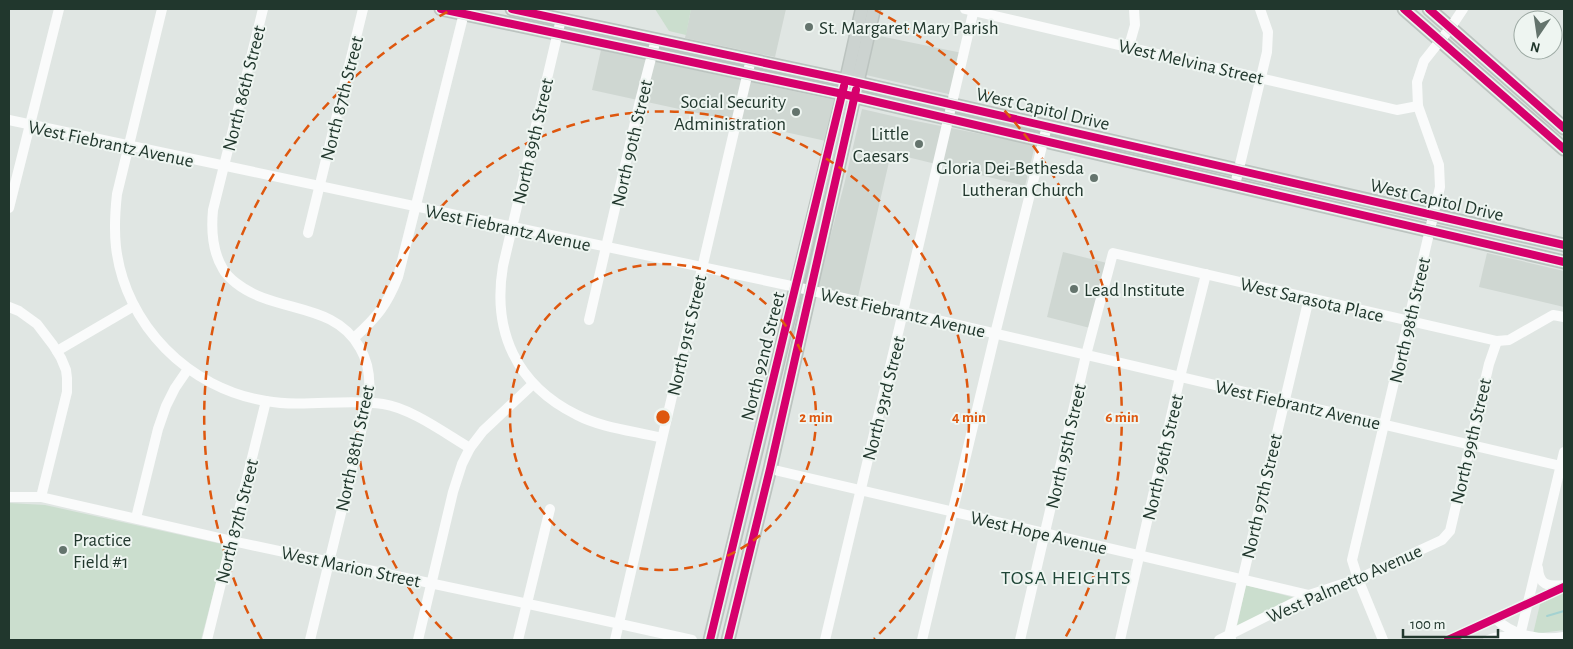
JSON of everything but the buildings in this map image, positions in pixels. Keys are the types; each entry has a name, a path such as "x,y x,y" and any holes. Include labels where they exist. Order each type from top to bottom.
{"main road":[{"path":"441,9 464,11 747,74 784,81 791,77 850,88"},
{"name":"West Capitol Drive","path":"512,9 751,60 949,118 1560,260"},
{"name":"North 92nd Street","path":"728,640 770,469 810,291 850,88 862,9"},
{"name":"North 92nd Street","path":"710,640 796,288 850,88 874,9"},
{"path":"1404,9 1564,149"},
{"path":"1429,9 1564,128"},
{"name":"West Capitol Drive","path":"850,88 895,91 1564,244"},
{"path":"1505,248 1512,241 1533,244 1541,239"}],"street":[{"path":"9,208 59,9"},
{"path":"162,9 117,194 115,231 119,264 125,285 134,306 151,333 168,352 188,369 219,387 243,396 289,404 384,404 399,408 470,448"},
{"name":"North 86th Street","path":"263,9 213,210 211,232 215,252 223,270 243,288 258,297 309,311 336,321 354,337"},
{"name":"North 87th Street","path":"308,233 363,9"},
{"name":"West Melvina Street","path":"971,9 1397,110 1418,106"},
{"name":"North 93rd Street","path":"824,640 949,118 971,9"},
{"path":"1129,46 1135,25 1134,9"},
{"path":"1235,185 1267,52 1268,32 1260,9"},
{"name":"North 98th Street","path":"1383,640 1352,560 1440,187 1439,165 1418,106 1416,91 1419,73 1429,53 1451,28 1463,9"},
{"path":"354,337 375,318 391,295 398,277 464,11"},
{"name":"North 89th Street","path":"534,384 519,366 510,348 503,327 500,306 500,283 561,19"},
{"name":"North 90th Street","path":"589,320 656,39"},
{"name":"North 91st Street","path":"615,640 751,60"},
{"name":"West Fiebrantz Avenue","path":"9,120 810,291 1561,466"},
{"path":"922,640 1047,126"},
{"name":"West Sarasota Place","path":"1113,253 1498,342"},
{"name":"North 95th Street","path":"1020,640 1086,355 1113,253"},
{"name":"North 96th Street","path":"1120,640 1180,377 1206,274"},
{"name":"North 97th Street","path":"1230,638 1242,579 1309,298"},
{"path":"57,351 134,306"},
{"path":"9,307 19,311 37,324 57,351 66,370 68,385 41,498"},
{"path":"1498,342 1509,340 1553,315 1564,317"},
{"name":"North 88th Street","path":"310,640 370,390 370,377 364,355 354,337"},
{"name":"North 99th Street","path":"1442,540 1450,532 1489,364 1498,342"},
{"path":"136,518 158,429 166,406 188,369"},
{"path":"418,640 452,492 462,464 470,448 483,431 534,384 556,403 578,416 662,438"},
{"name":"North 87th Street","path":"207,640 266,401"},
{"path":"1521,638 1564,452"},
{"name":"West Hope Avenue","path":"770,469 1309,595"},
{"name":"West Marion Street","path":"9,497 41,498 231,541 692,640"},
{"path":"518,640 550,509"},
{"name":"West Palmetto Avenue","path":"1219,640 1230,638 1309,595 1358,579 1442,540"},
{"path":"1537,564 1538,574 1543,582 1553,586 1564,586"},
{"path":"1448,640 1564,586"},
{"path":"1496,619 1521,638"},
{"path":"1488,640 1505,637 1551,640 1564,637"}],"shaded area":[{"path":"691,9 786,9 775,57 685,38"},
{"path":"875,35 967,54 957,96 866,75"},
{"path":"601,50 835,100 826,141 592,90"},
{"path":"862,109 1035,145 1025,186 891,153 858,297 817,287"},
{"path":"1063,252 1107,263 1090,328 1047,317"},
{"path":"1487,253 1564,271 1564,307 1479,287"}],"green space":[{"path":"655,9 691,9 686,35 669,31"},
{"path":"9,503 45,505 226,545 201,640 9,640"},
{"path":"1246,585 1295,598 1237,626"},
{"path":"1564,592 1564,630 1533,634 1540,604"}],"waterway":[{"path":"1547,616 1564,611"}],"cycle path":[{"path":"441,9 843,94 1564,262"},
{"path":"512,9 845,80 1564,245"},
{"path":"1404,9 1564,149"},
{"path":"1429,9 1564,128"},
{"path":"710,640 844,86"},
{"path":"728,640 770,469 856,90"},
{"path":"1448,640 1564,587"}],"place":[{"name":"St. Margaret Mary Parish","path":"809,27"},
{"name":"Social Security Administration","path":"796,112"},
{"name":"Little Caesars","path":"919,144"},
{"name":"Gloria Dei-Bethesda Lutheran Church","path":"1094,178"},
{"name":"Lead Institute","path":"1074,289"},
{"name":"Practice Field #1","path":"63,550"}],"district":[{"name":"TOSA HEIGHTS","path":"1066,577"}]}
